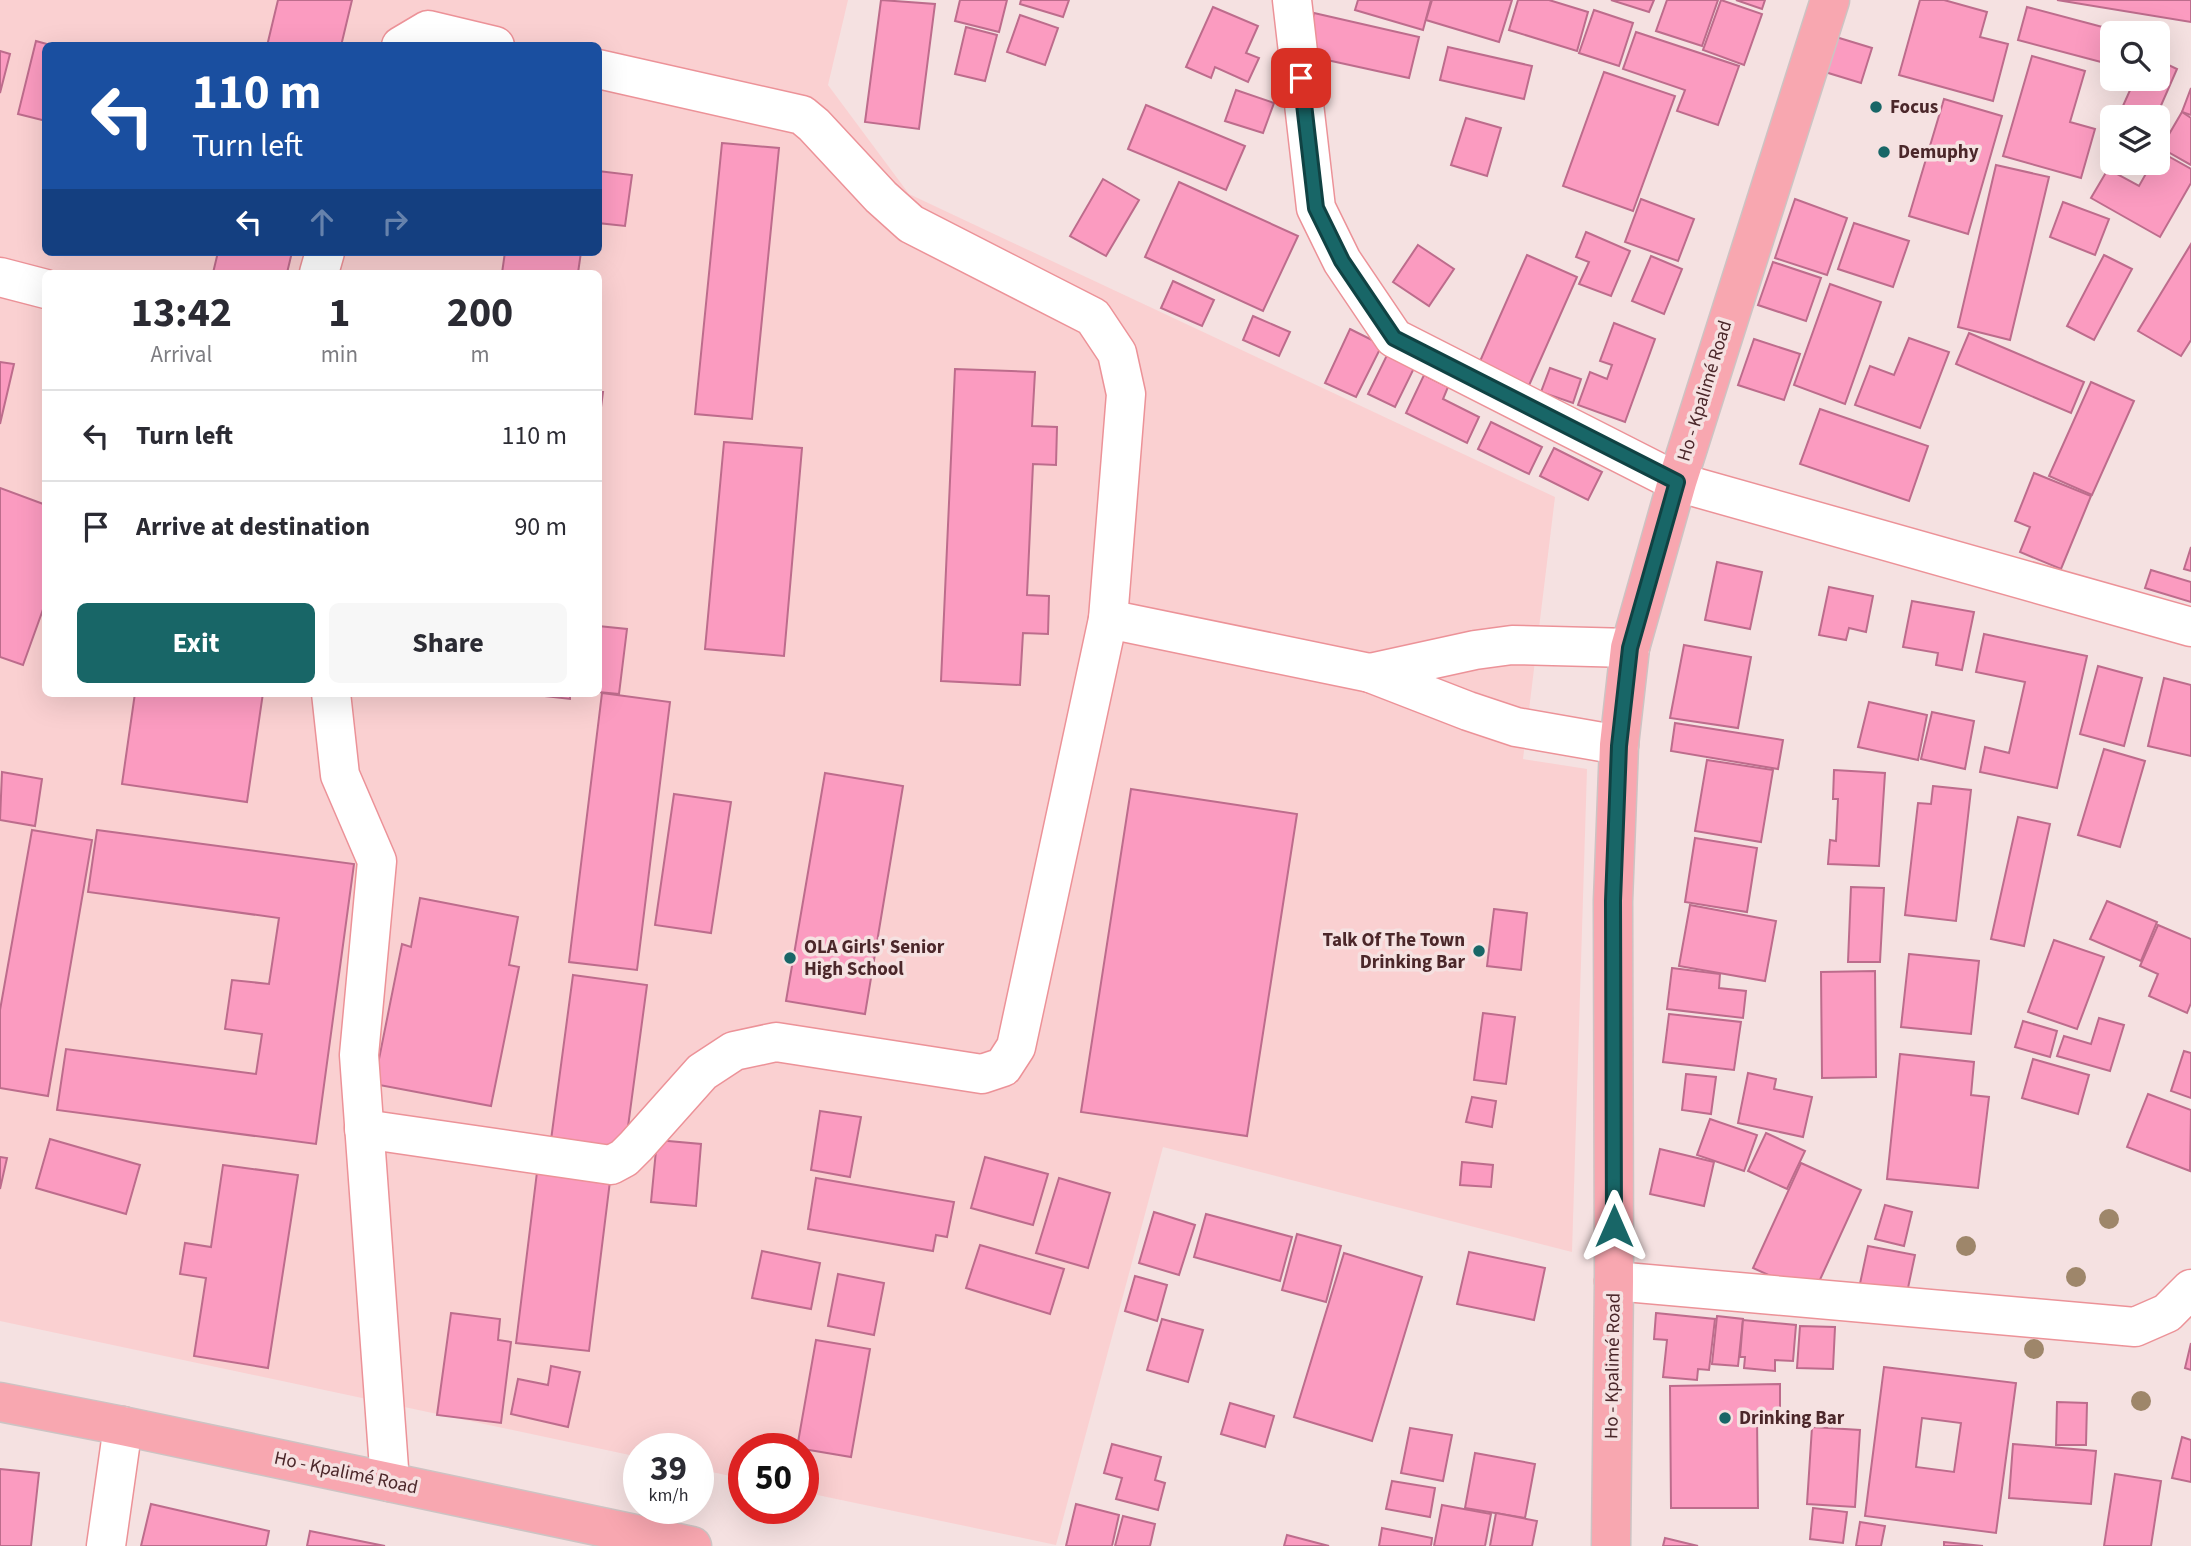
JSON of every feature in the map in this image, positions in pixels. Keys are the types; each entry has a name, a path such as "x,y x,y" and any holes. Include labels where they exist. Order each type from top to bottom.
{"main road":[{"name":"Ho - Kpalimé Road","path":"1611,1546 1614,1281 1613,901 1619,746 1630,648 1677,482 1830,0"},
{"name":"Ho - Kpalimé Road","path":"0,1402 692,1546"}],"street":[{"path":"1292,0 1316,208 1342,261 1394,338 1677,482 2191,627"},
{"path":"408,42 428,30 478,42"},
{"path":"364,1129 611,1165 624,1158 702,1072 734,1051 776,1042 982,1074 1003,1067 1016,1046 1108,619 1126,394 1117,353 1093,317 911,224 802,116 602,70"},
{"path":"0,277 42,288"},
{"path":"1108,619 1370,673 1468,712 1517,727 1619,746"},
{"path":"1370,673 1475,650 1512,645 1630,648"},
{"path":"331,697 340,775 377,861 359,1055 390,1482"},
{"path":"1614,1281 2135,1326 2167,1313 2191,1289"},
{"path":"106,1546 123,1426"}],"shaded area":[{"name":"OLA Girls' Senior High School","path":"0,0 848,0 828,85 909,194 1555,497 1523,759 1587,769 1572,1252 1163,1147 1056,1545 819,1495 819,1433 728,1433 728,1476 714,1472 714,1433 623,1433 623,1454 0,1321"}],"building":[{"path":"278,0 352,0 342,42 268,42"},
{"path":"881,0 935,4 919,129 865,122"},
{"path":"960,0 1007,0 999,32 955,21"},
{"path":"1021,0 1069,0 1063,17 1020,4"},
{"path":"1358,0 1431,0 1423,30 1355,10"},
{"path":"1432,0 1512,0 1499,42 1426,20"},
{"path":"1518,0 1549,0 1588,12 1577,51 1509,30"},
{"path":"1611,0 1654,0 1649,12"},
{"path":"1667,0 1718,0 1702,46 1656,31"},
{"path":"1721,0 1762,14 1744,65 1703,50"},
{"path":"1736,0 1765,0 1762,9"},
{"path":"1920,0 1944,0 1987,12 1980,37 2008,44 1993,101 1899,75"},
{"path":"2057,0 2191,0 2191,22"},
{"path":"1213,7 1258,26 1246,53 1259,58 1248,82 1215,67 1211,78 1186,67"},
{"path":"2027,7 2100,26 2100,62 2018,40"},
{"path":"1594,10 1633,23 1619,66 1579,53"},
{"path":"1314,13 1419,37 1409,78 1304,55"},
{"path":"1020,15 1058,28 1045,65 1007,52"},
{"path":"966,27 997,35 985,81 955,74"},
{"path":"1636,32 1739,66 1718,125 1677,111 1685,90 1623,69"},
{"path":"1836,37 1872,48 1861,83 1825,72"},
{"path":"36,41 42,43 42,120 18,114"},
{"path":"1448,47 1532,66 1524,99 1440,80"},
{"path":"0,51 10,54 0,93"},
{"path":"2032,56 2085,71 2070,122 2095,129 2081,178 2003,156"},
{"path":"2170,66 2177,69 2170,85"},
{"path":"1604,72 1675,96 1633,211 1563,186"},
{"path":"2191,88 2191,115 2182,112"},
{"path":"1236,90 1274,103 1263,133 1225,121"},
{"path":"2130,91 2167,91 2161,105 2123,105"},
{"path":"1944,99 2002,116 1968,234 1909,216"},
{"path":"1146,105 1245,146 1226,190 1128,149"},
{"path":"2182,112 2191,118 2191,165 2170,153 2170,133"},
{"path":"1466,118 1501,128 1487,176 1451,165"},
{"path":"722,143 779,148 752,419 695,414"},
{"path":"2170,157 2191,169 2191,183 2160,237 2091,198 2104,175 2119,175 2139,186 2145,175 2170,175"},
{"path":"1996,165 2049,177 2010,340 1958,327"},
{"path":"602,171 632,175 625,226 602,223"},
{"path":"1103,179 1139,200 1106,256 1070,236"},
{"path":"1179,182 1298,236 1263,311 1145,257"},
{"path":"1641,199 1694,219 1678,261 1625,242"},
{"path":"1795,199 1847,218 1827,275 1775,258"},
{"path":"2063,202 2109,219 2095,255 2050,237"},
{"path":"1854,223 1909,241 1893,287 1838,269"},
{"path":"1586,232 1630,251 1611,296 1579,284 1589,262 1576,257"},
{"path":"2191,244 2191,340 2181,356 2138,331"},
{"path":"1418,245 1454,269 1429,306 1393,282"},
{"path":"1527,255 1577,277 1527,390 1477,368"},
{"path":"2104,255 2132,269 2094,340 2067,326"},
{"path":"217,256 291,256 288,270 214,270"},
{"path":"504,256 580,256 578,270 502,270"},
{"path":"1651,256 1682,269 1664,314 1632,301"},
{"path":"1773,262 1821,278 1806,321 1758,305"},
{"path":"1173,281 1214,300 1202,326 1161,308"},
{"path":"1830,284 1881,302 1845,404 1794,385"},
{"path":"1253,316 1290,332 1279,356 1243,340"},
{"path":"1614,323 1655,339 1625,422 1578,405 1590,372 1607,379 1612,365 1600,361"},
{"path":"1350,329 1382,345 1356,397 1325,383"},
{"path":"1969,333 2084,382 2071,413 1956,364"},
{"path":"1909,338 1949,352 1920,428 1855,405 1870,366 1894,375"},
{"path":"1754,339 1800,354 1784,400 1738,385"},
{"path":"1390,349 1417,362 1395,407 1368,394"},
{"path":"0,362 14,364 0,424"},
{"path":"1550,368 1581,379 1573,403 1541,392"},
{"path":"955,369 1035,372 1032,426 1057,427 1056,465 1033,464 1027,595 1049,596 1048,634 1023,633 1020,685 941,681"},
{"path":"1424,375 1448,387 1443,399 1479,417 1467,443 1406,413"},
{"path":"2091,382 2134,401 2092,495 2049,476"},
{"path":"1820,409 1928,446 1909,501 1800,464"},
{"path":"1491,422 1542,447 1529,474 1478,449"},
{"path":"724,442 802,448 784,656 705,649"},
{"path":"1554,448 1602,472 1588,500 1540,476"},
{"path":"2034,473 2091,496 2061,569 2020,552 2030,527 2015,521"},
{"path":"0,488 42,504 42,612 23,665 0,657"},
{"path":"2191,547 2191,571 2184,569"},
{"path":"1717,562 1762,572 1750,629 1705,620"},
{"path":"2151,570 2191,582 2191,602 2145,588"},
{"path":"1829,587 1873,596 1866,632 1849,628 1846,640 1819,635"},
{"path":"1912,601 1974,612 1962,670 1936,665 1938,653 1903,647"},
{"path":"602,626 627,629 619,694 602,692"},
{"path":"1984,634 2087,656 2057,788 1980,772 1985,747 2009,753 2025,682 1976,672"},
{"path":"1684,645 1751,657 1738,728 1670,718"},
{"path":"2098,666 2142,678 2124,746 2080,734"},
{"path":"2164,678 2191,685 2191,756 2148,746"},
{"path":"602,693 670,702 637,970 569,962"},
{"path":"134,697 262,697 247,802 122,784"},
{"path":"1869,702 1927,715 1918,760 1858,747"},
{"path":"1932,712 1974,721 1965,769 1921,759"},
{"path":"1675,723 1783,740 1778,769 1671,751"},
{"path":"2104,749 2145,761 2120,847 2078,835"},
{"path":"1707,760 1773,770 1761,842 1695,831"},
{"path":"1834,770 1885,773 1879,866 1828,864 1830,840 1836,841 1838,799 1833,799"},
{"path":"2,772 42,779 35,826 0,820"},
{"path":"825,773 903,786 865,1014 786,1001"},
{"path":"1933,786 1971,790 1956,921 1905,915 1918,803 1931,804"},
{"path":"1131,789 1297,814 1247,1136 1081,1112"},
{"path":"674,794 731,802 711,933 655,925"},
{"path":"2018,817 2050,824 2024,946 1991,939"},
{"path":"32,830 92,840 48,1096 0,1088 0,1010"},
{"path":"97,830 354,864 316,1144 57,1110 66,1049 256,1074 262,1034 225,1029 232,980 269,984 279,918 88,892"},
{"path":"1695,838 1757,848 1747,912 1685,902"},
{"path":"1851,887 1884,888 1880,962 1848,962"},
{"path":"420,898 518,917 509,965 519,967 491,1106 374,1084 402,944 411,947"},
{"path":"2107,901 2157,922 2141,961 2090,939"},
{"path":"1690,905 1776,921 1765,981 1679,966"},
{"path":"1494,909 1527,913 1521,970 1487,966"},
{"path":"2158,925 2191,939 2191,1003 2187,1013 2149,996 2158,974 2140,966"},
{"path":"2054,940 2104,957 2077,1029 2028,1012"},
{"path":"1909,954 1979,961 1971,1034 1901,1027"},
{"path":"1672,968 1720,974 1719,988 1746,991 1743,1018 1667,1009"},
{"path":"1875,971 1876,1077 1822,1078 1821,972"},
{"path":"573,975 647,985 625,1149 551,1140"},
{"path":"1483,1013 1515,1017 1506,1084 1474,1080"},
{"path":"1669,1014 1741,1022 1734,1070 1663,1062"},
{"path":"2099,1018 2124,1025 2110,1071 2057,1056 2064,1036 2091,1044"},
{"path":"2023,1021 2057,1031 2050,1057 2015,1047"},
{"path":"2184,1051 2191,1053 2191,1098 2171,1091"},
{"path":"1900,1054 1974,1062 1971,1095 1989,1097 1978,1188 1887,1179"},
{"path":"2033,1059 2089,1075 2078,1114 2022,1098"},
{"path":"1748,1073 1776,1079 1774,1089 1812,1097 1803,1137 1738,1123"},
{"path":"1686,1074 1716,1077 1711,1114 1682,1110"},
{"path":"2148,1094 2191,1110 2190,1171 2127,1147"},
{"path":"1472,1097 1496,1101 1492,1127 1466,1122"},
{"path":"820,1111 861,1117 850,1177 811,1170"},
{"path":"1710,1119 1757,1135 1744,1171 1697,1155"},
{"path":"1766,1133 1805,1151 1787,1189 1748,1171"},
{"path":"50,1139 140,1165 126,1214 36,1188"},
{"path":"657,1140 701,1144 696,1206 651,1202"},
{"path":"1660,1149 1714,1162 1704,1206 1650,1194"},
{"path":"0,1157 7,1158 0,1189"},
{"path":"985,1157 1048,1174 1033,1225 971,1208"},
{"path":"1462,1162 1493,1165 1491,1187 1460,1185"},
{"path":"1801,1163 1861,1190 1813,1295 1753,1268"},
{"path":"223,1165 298,1175 268,1368 194,1356 206,1278 180,1274 185,1243 211,1247"},
{"path":"537,1172 610,1181 589,1351 516,1343"},
{"path":"816,1178 954,1202 947,1237 936,1235 933,1251 808,1229"},
{"path":"1059,1178 1110,1193 1088,1268 1036,1253"},
{"path":"1885,1205 1912,1212 1904,1246 1875,1239"},
{"path":"1154,1212 1195,1225 1179,1275 1139,1263"},
{"path":"1206,1214 1292,1237 1280,1281 1194,1257"},
{"path":"1297,1234 1341,1246 1326,1302 1282,1290"},
{"path":"980,1245 1064,1269 1050,1314 966,1288"},
{"path":"1868,1246 1915,1255 1905,1302 1858,1293"},
{"path":"762,1251 820,1263 811,1309 752,1298"},
{"path":"1469,1252 1545,1268 1534,1320 1457,1304"},
{"path":"1344,1253 1422,1277 1372,1441 1294,1417"},
{"path":"838,1274 884,1283 874,1335 828,1326"},
{"path":"1135,1276 1167,1285 1157,1321 1125,1311"},
{"path":"451,1313 500,1319 498,1340 511,1342 501,1423 437,1415"},
{"path":"1656,1313 1715,1319 1709,1370 1698,1369 1697,1380 1663,1377 1667,1340 1654,1339"},
{"path":"1717,1316 1743,1319 1738,1366 1712,1364"},
{"path":"1162,1319 1203,1330 1188,1382 1147,1370"},
{"path":"1743,1320 1796,1325 1793,1361 1775,1360 1775,1371 1744,1368 1745,1357 1740,1357"},
{"path":"1800,1326 1835,1327 1833,1369 1797,1368"},
{"path":"816,1340 870,1349 851,1457 819,1452 819,1433 800,1433"},
{"path":"2191,1343 2191,1370 2185,1368"},
{"path":"551,1366 580,1372 568,1427 511,1414 518,1379 548,1385"},
{"path":"1884,1367 2016,1383 1996,1533 1865,1516","holes":["1922,1418 1961,1423 1954,1472 1916,1467"]},
{"path":"1780,1384 1780,1417 1757,1417 1758,1508 1671,1508 1670,1386"},
{"path":"2057,1402 2087,1403 2086,1445 2056,1445"},
{"path":"1230,1403 1274,1416 1265,1447 1221,1434"},
{"path":"1812,1427 1860,1430 1855,1507 1807,1504"},
{"path":"1410,1428 1452,1435 1443,1481 1401,1473"},
{"path":"2182,1437 2191,1440 2191,1482 2172,1478"},
{"path":"1112,1444 1161,1457 1155,1480 1165,1483 1158,1510 1116,1499 1122,1478 1104,1473"},
{"path":"2013,1444 2096,1451 2091,1504 2009,1498"},
{"path":"1475,1453 1535,1464 1525,1518 1465,1508"},
{"path":"0,1469 39,1473 31,1546 0,1546"},
{"path":"2115,1474 2161,1481 2151,1546 2104,1546"},
{"path":"1392,1481 1435,1488 1430,1517 1386,1509"},
{"path":"151,1504 269,1531 266,1546 141,1546"},
{"path":"1076,1504 1119,1515 1112,1546 1066,1546"},
{"path":"1442,1505 1491,1514 1485,1546 1434,1546"},
{"path":"1813,1508 1847,1512 1843,1543 1810,1539"},
{"path":"1496,1513 1537,1521 1532,1546 1490,1546"},
{"path":"1123,1516 1155,1524 1150,1546 1115,1546"},
{"path":"1860,1522 1885,1526 1881,1546 1856,1546"},
{"path":"1382,1528 1432,1538 1431,1546 1379,1546"},
{"path":"310,1531 385,1546 307,1546"},
{"path":"1287,1535 1329,1546 1284,1546"},
{"path":"1665,1538 1698,1546 1663,1546"},
{"path":"1944,1542 1983,1546 1944,1546"}],"place":[{"name":"Focus","path":"1876,107"},
{"name":"Demuphy","path":"1884,152"},
{"name":"Talk Of The Town Drinking Bar","path":"1479,951"},
{"name":"OLA Girls' Senior High School","path":"790,958"},
{"name":"Drinking Bar","path":"1725,1418"}],"route":[{"path":"1301,78 1316,208 1342,261 1394,338 1677,482 1630,648 1619,746 1613,901 1614,1226"}]}
